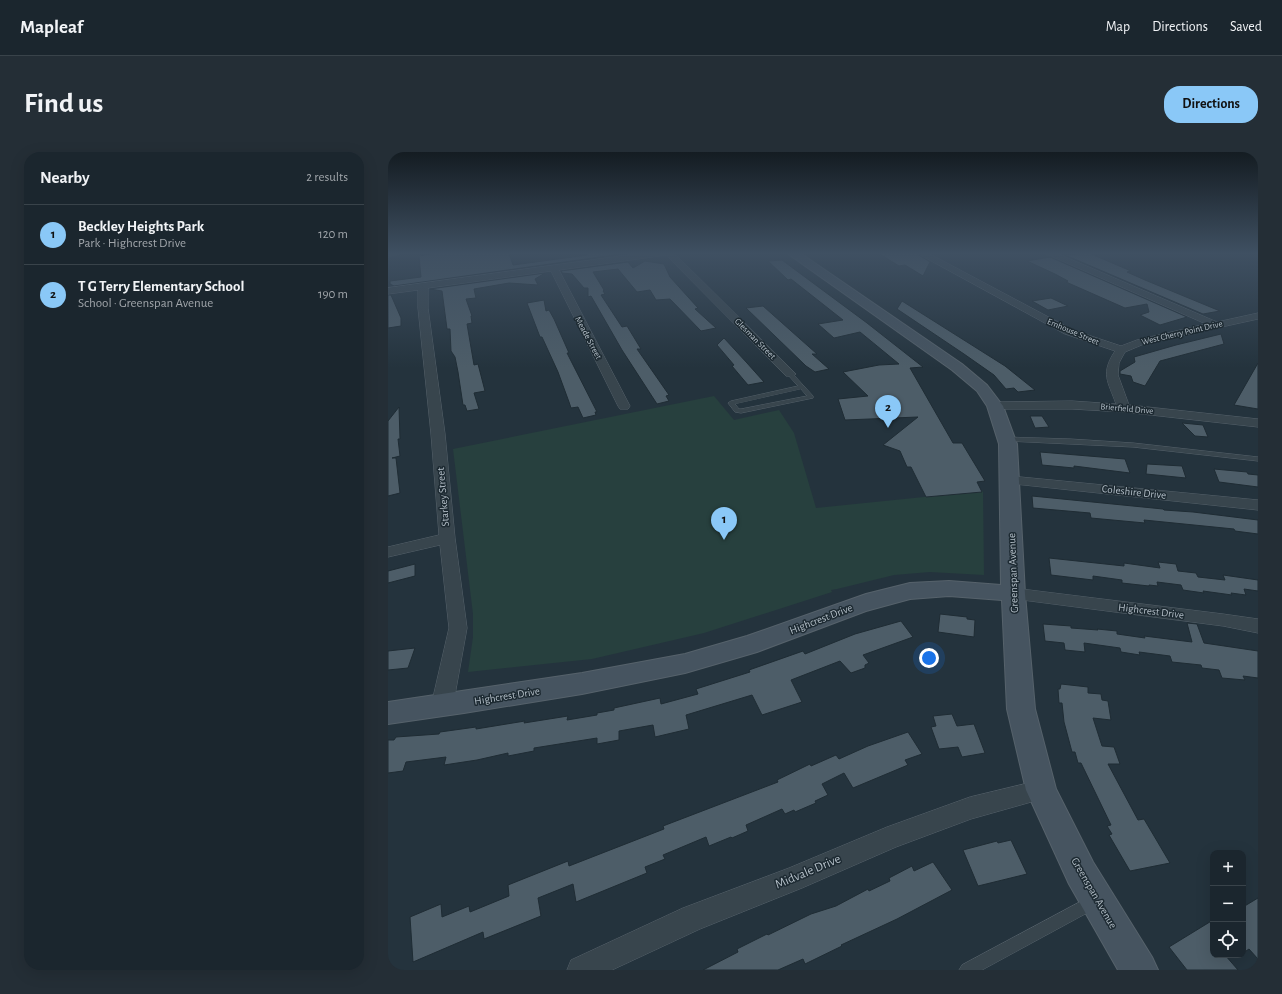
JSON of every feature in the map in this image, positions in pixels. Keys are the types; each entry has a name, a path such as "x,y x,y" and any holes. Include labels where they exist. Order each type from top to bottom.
{"street":[{"name":"Starkey Street","path":"423,291 423,308 438,434 447,538 458,628 442,706"},
{"name":"Meade Street","path":"565,291 624,406"},
{"name":"Glesman Street","path":"707,291 790,374"},
{"name":"Greenspan Avenue","path":"848,291 957,366 982,388 995,406 1007,439 1010,480 1013,594 1021,709 1041,790 1081,873 1139,970"},
{"name":"Emhouse Street","path":"992,291 1063,329 1121,350"},
{"path":"1137,291 1216,325"},
{"name":"West Cherry Point Drive","path":"1121,350 1141,342 1258,316"},
{"path":"1121,350 1113,363 1112,375 1124,408"},
{"name":"Brierfield Drive","path":"995,406 1072,405 1124,408 1258,423"},
{"name":"Coleshire Drive","path":"1010,480 1258,505"},
{"path":"388,552 447,538"},
{"name":"Highcrest Drive","path":"388,713 577,685 650,671 705,658 773,638 828,615 886,596 912,591 944,589 1013,594 1224,620 1258,626"},
{"name":"Midvale Drive","path":"581,970 693,918 793,879 887,839 970,808 1041,790"}],"lane":[{"path":"790,374 802,387 811,397 741,412 737,411 731,403 734,401 802,387"},
{"path":"1007,439 1096,442 1211,452 1258,459"},
{"path":"967,970 1097,900"}],"green space":[{"path":"714,396 734,420 779,410 794,433 816,508 983,491 984,575 930,572 894,575 831,590 832,592 704,633 592,659 468,672 473,637 473,614 453,449"}],"building":[{"path":"442,291 474,291 476,298 466,299 472,316 472,323 467,324 474,365 478,364 485,391 474,393 479,409 467,411 465,405 463,405 455,357 451,351 450,329 447,329"},
{"path":"588,291 603,291 605,294 601,295 622,327 627,326 641,349 637,349 669,395 666,396 669,401 657,404 622,350 591,296 588,297"},
{"path":"651,291 683,291 698,308 695,309 716,328 701,331 670,299 656,300"},
{"path":"806,291 824,291 923,367 910,368 953,443 962,443 985,481 977,482 982,492 926,497 911,467 907,467 900,451 883,445 918,417 845,420 838,399 868,396 843,372 879,365 899,364 860,332 834,338 818,324 843,320"},
{"path":"1087,291 1128,291 1187,317 1160,325 1140,315 1149,312 1147,304 1125,308"},
{"path":"1150,291 1172,291 1220,311 1203,314"},
{"path":"388,295 391,295 401,318 401,326 388,328"},
{"path":"1051,298 1068,306 1048,310 1032,301"},
{"path":"544,300 546,311 549,310 554,319 569,353 567,353 597,412 595,412 596,415 583,418 578,407 571,408 558,372 542,337 540,337 527,303"},
{"path":"902,301 1005,366 1035,390 1018,392 1014,388 1006,389 994,375 897,309"},
{"path":"763,306 817,354 812,354 829,369 815,372 806,366 746,308"},
{"path":"1221,334 1224,344 1160,361 1145,386 1133,382 1131,376 1120,374 1120,371 1135,362 1134,357"},
{"path":"724,338 764,382 748,385 717,345"},
{"path":"1258,363 1258,409 1234,405"},
{"path":"399,407 400,439 398,439 400,456 392,458 396,458 400,493 388,496 388,421"},
{"path":"1030,416 1042,416 1049,427 1035,428"},
{"path":"1182,423 1203,425 1208,437 1195,436"},
{"path":"1040,452 1125,459 1130,473 1074,466 1074,468 1042,465"},
{"path":"1147,464 1182,466 1186,478 1146,474"},
{"path":"1214,469 1247,472 1248,474 1258,475 1258,487 1219,482"},
{"path":"1032,496 1258,520 1258,534 1235,531 1234,529 1144,520 1145,523 1091,518 1090,513 1033,508"},
{"path":"1049,558 1124,566 1124,563 1160,568 1158,562 1176,564 1178,571 1196,573 1198,577 1225,580 1223,575 1258,580 1258,591 1244,589 1246,595 1231,593 1232,595 1203,591 1204,593 1183,590 1181,585 1157,582 1158,586 1149,586 1122,583 1122,580 1093,576 1093,580 1051,575"},
{"path":"415,564 415,576 388,583 388,571"},
{"path":"940,614 967,617 967,619 975,620 974,637 938,632"},
{"path":"901,621 913,637 863,655 869,663 865,665 865,668 851,673 840,661 791,680 802,702 762,715 752,695 686,715 689,729 655,737 653,725 619,731 619,740 597,744 597,738 534,748 534,751 508,756 508,753 444,765 446,757 406,762 403,771 388,773 388,740 394,740 396,737 439,734 440,732 476,727 476,729 525,721 524,723 568,716 567,720 597,715 597,713 614,710 614,708 660,698 661,704 698,694 696,689 750,672 749,670 803,651 805,654 855,634"},
{"path":"1187,623 1197,624 1204,643 1258,651 1258,678 1243,676 1245,680 1222,678 1219,670 1202,668 1201,665 1172,662 1170,656 1139,652 1140,655 1121,652 1120,648 1084,643 1085,652 1065,650 1064,643 1045,641 1043,624 1071,626 1071,628 1117,631 1117,634 1192,642"},
{"path":"415,648 408,668 388,670 388,651"},
{"path":"1061,684 1088,687 1088,693 1101,694 1102,700 1108,701 1111,720 1093,718 1102,746 1114,747 1120,764 1108,764 1138,820 1144,819 1170,863 1130,871 1109,835 1112,834 1107,826 1111,825 1081,763 1078,763 1075,752 1072,752 1064,722 1062,703 1059,703 1058,689 1060,689"},
{"path":"952,714 957,726 974,724 985,753 962,757 958,747 939,749 931,727 936,726 933,716"},
{"path":"908,732 922,754 905,760 908,765 853,788 844,773 822,784 828,795 815,801 816,803 795,812 794,810 785,814 782,809 746,825 748,831 709,846 706,837 663,855 665,859 645,867 647,873 576,902 573,884 538,898 541,916 484,939 483,932 413,962 410,917 441,904 442,917 469,906 470,912 509,896 508,885 568,861 569,866 664,829 663,826 778,782 777,780 810,764 811,766 836,755 839,759 868,746"},
{"path":"1011,840 1027,874 978,886 963,850 997,841 998,843"},
{"path":"933,862 952,890 805,964 803,959 778,970 703,970 738,952 737,949 767,934 768,935 811,914 836,906 868,889 869,891 890,881 889,878 912,866 914,871"},
{"path":"1258,898 1258,959 1249,949 1246,951 1246,905"},
{"path":"1210,922 1210,958 1228,958 1238,970 1187,970 1169,947"}],"place":[{"name":"T G Terry Elementary School","path":"888,428"},
{"name":"Beckley Heights Park","path":"724,540"}]}
